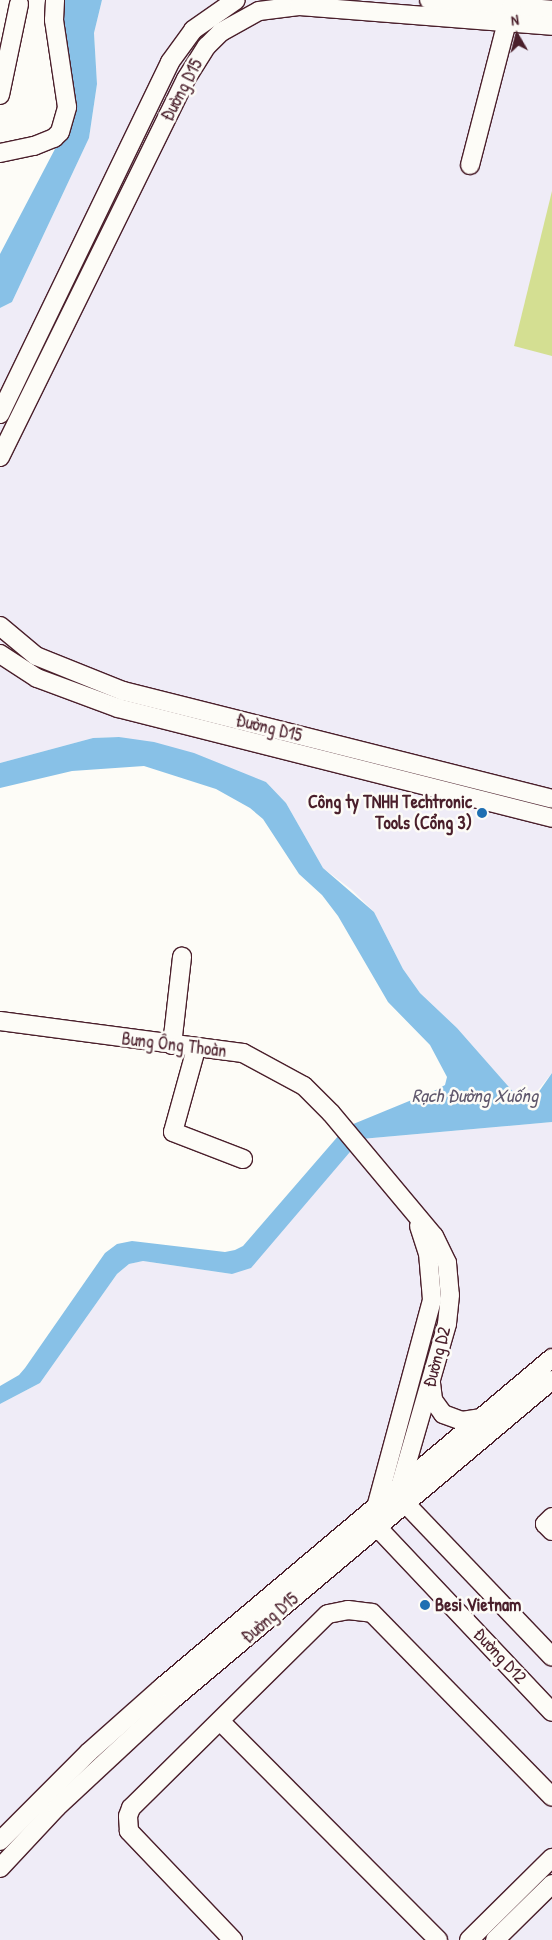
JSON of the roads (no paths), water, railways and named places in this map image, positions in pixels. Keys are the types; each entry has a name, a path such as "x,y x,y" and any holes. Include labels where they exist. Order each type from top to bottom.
{"street":[{"path":"0,153 34,146 54,138 60,132 67,107 54,20 55,0"},
{"name":"Đường D15","path":"0,414 180,45 208,18 236,0"},
{"name":"Đường D15","path":"429,0 509,15 552,26"},
{"path":"0,95 18,4"},
{"name":"Đường D15","path":"0,457 190,70 207,46 221,32 259,11 299,6 509,15 552,10"},
{"path":"470,165 509,15"},
{"path":"128,153 146,162"},
{"name":"Đường D15","path":"0,626 36,656 123,691 549,798"},
{"name":"Đường D15","path":"0,654 51,684 118,708 547,816"},
{"path":"547,816 549,798"},
{"path":"172,1045 182,957"},
{"name":"Bưng Ông Thoàn","path":"0,1021 196,1049 243,1053 304,1086 331,1113 390,1182"},
{"path":"196,1049 173,1132 242,1159"},
{"name":"Đường D2","path":"390,1182 442,1250 450,1279 446,1324 400,1487"},
{"name":"Đường D2","path":"376,1508 432,1300 428,1253 416,1216"},
{"name":"Đường D15","path":"0,1841 89,1752 161,1688 552,1358"},
{"path":"432,1376 432,1394 439,1410 455,1420 482,1418"},
{"name":"Đường D15","path":"0,1868 111,1755 552,1380"},
{"path":"400,1487 406,1504"},
{"name":"Đường D12","path":"406,1504 552,1657"},
{"path":"376,1508 378,1528"},
{"path":"552,1517 545,1524 552,1531"},
{"name":"Đường D12","path":"378,1528 552,1712"},
{"path":"233,1940 129,1831 126,1824 131,1808 328,1614 359,1610 372,1613 552,1797"},
{"path":"220,1721 438,1940"},
{"path":"469,1940 552,1858"},
{"path":"495,1940 552,1884"}],"water":[{"path":"62,0 102,0 94,33 97,84 89,138 12,302 0,308 0,254 67,126"},
{"name":"Rạch Đường Xuống","path":"119,737 154,742 194,753 266,782 286,803 323,868 374,912 403,969 420,993 457,1028 516,1095 525,1097 538,1093 552,1073 552,1122 361,1139 251,1268 232,1274 143,1261 129,1264 117,1274 40,1383 0,1404 0,1386 19,1375 25,1368 105,1253 117,1244 132,1241 225,1252 243,1246 346,1127 436,1090 445,1085 447,1077 430,1045 388,1002 338,916 322,895 299,874 263,819 250,808 216,789 144,766 72,771 0,788 0,763 93,738"}],"place":[{"name":"Công ty TNHH Techtronic Tools (Cổng 3)","path":"482,813"},
{"name":"Besi Vietnam","path":"425,1605"}]}
